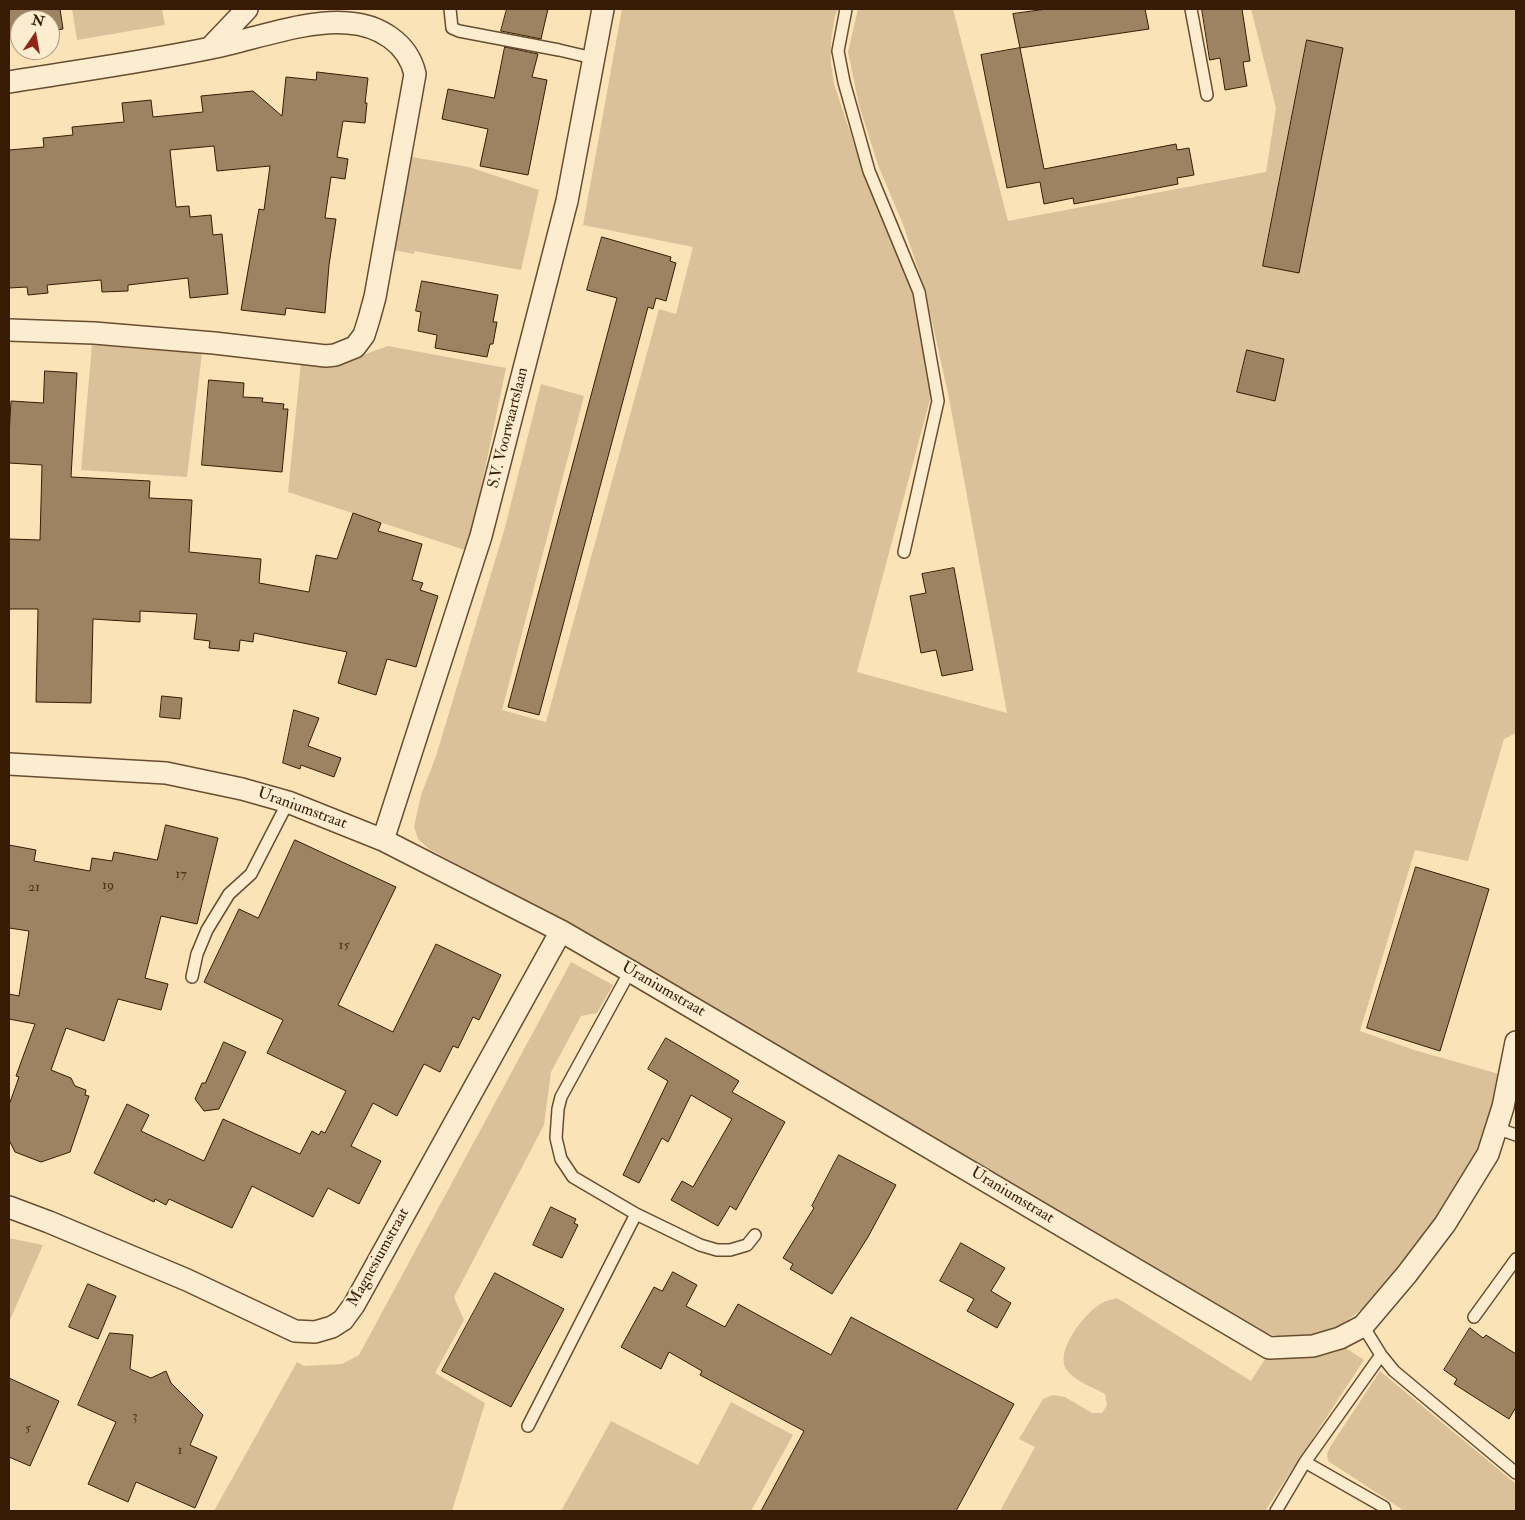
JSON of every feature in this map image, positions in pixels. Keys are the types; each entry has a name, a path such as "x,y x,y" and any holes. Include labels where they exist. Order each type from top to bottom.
{"street":[{"path":"210,48 247,9"},
{"name":"S.V. Voorwaartslaan","path":"384,840 481,536 567,201 603,9"},
{"path":"9,82 210,48 317,24 340,16 383,33 401,45 412,62 415,74 375,297 364,335 355,347 336,355 326,356 214,343 94,333 9,330"},
{"name":"Uraniumstraat","path":"9,764 166,773 242,789 288,802 384,840 561,931 1269,1348 1313,1346 1340,1338 1363,1326"},
{"name":"Magnesiumstraat","path":"9,1207 187,1280 294,1331 314,1332 332,1327 343,1320 354,1305 561,931"},
{"path":"1363,1326 1407,1274 1445,1224 1488,1154 1503,1107 1516,1042"}],"lane":[{"path":"450,9 452,28 459,31 593,58"},
{"path":"846,9 838,51 844,82 869,171 919,292 938,401 904,552"},
{"path":"1191,9 1207,95"},
{"path":"192,977 197,954 207,930 228,894 251,874 288,802"},
{"path":"630,971 561,1097 556,1124 556,1138 561,1159 573,1177 636,1214 700,1245 717,1250 730,1250 747,1244 755,1235"},
{"path":"1496,1128 1516,1135"},
{"path":"528,1426 636,1214"},
{"path":"1474,1317 1516,1259"},
{"path":"1363,1326 1381,1355 1394,1371 1516,1473"},
{"path":"1276,1511 1305,1462 1381,1355"},
{"path":"1305,1462 1384,1507 1385,1511"}],"shaded area":[{"path":"72,9 162,9 165,25 77,40"},
{"path":"622,9 838,9 831,41 831,64 834,84 862,168 912,291 931,396 857,672 1007,713 949,398 925,290 904,227 878,165 859,105 848,52 858,9 953,9 1008,221 1266,172 1276,108 1251,9 1516,9 1516,733 1504,739 1468,861 1415,850 1360,1031 1414,1050 1499,1074 1496,1092 1484,1132 1472,1163 1459,1188 1381,1294 1329,1332 1310,1335 1278,1336 1252,1330 695,997 553,915 429,849 418,839 414,827 421,795 436,756 504,531 541,384 584,396 502,710 546,722 659,309 676,314 693,247 583,225"},
{"path":"412,157 469,167 539,190 521,270 414,251 414,254 394,250"},
{"path":"92,345 202,353 187,477 81,470"},
{"path":"388,346 506,368 468,551 288,492 301,362 346,361"},
{"path":"571,962 613,985 597,1013 581,1016 551,1072 544,1125 454,1297 464,1320 435,1373 485,1403 452,1511 214,1511 297,1362 304,1366 342,1364 359,1355"},
{"path":"9,1238 43,1245 9,1322"},
{"path":"1117,1298 1251,1381 1267,1356 1297,1358 1317,1356 1346,1348 1364,1360 1265,1511 1000,1511 1035,1447 1019,1439 1043,1399 1053,1395 1065,1397 1092,1413 1102,1413 1107,1405 1105,1394 1069,1373 1064,1361 1064,1353 1073,1334 1086,1316 1101,1304"},
{"path":"1380,1371 1516,1484 1516,1511 1402,1511 1328,1461 1327,1454 1330,1447"},
{"path":"731,1402 793,1435 751,1511 561,1511 611,1421 698,1465"}],"building":[{"path":"9,9 60,9 63,29 60,29 60,10 10,10 9,37"},
{"path":"507,9 548,9 541,39 501,31"},
{"path":"1047,9 1145,9 1149,29 1020,48 1013,14"},
{"path":"1202,9 1242,9 1250,61 1243,62 1247,86 1225,90 1220,58 1210,60"},
{"path":"1307,40 1343,48 1299,273 1263,266"},
{"path":"505,47 538,54 532,77 547,80 528,175 480,166 488,129 442,119 448,89 494,98"},
{"path":"1020,48 1044,169 1176,144 1177,150 1189,148 1194,175 1177,178 1178,184 1074,204 1073,198 1044,204 1040,182 1007,188 981,55"},
{"path":"317,72 368,78 365,123 343,121 337,157 348,159 345,179 331,177 325,218 336,219 329,265 325,313 286,308 285,315 241,310 259,209 264,210 270,166 217,171 214,146 170,150 176,207 189,206 190,217 211,215 213,235 222,234 228,294 190,298 188,278 128,285 128,291 102,292 101,280 47,285 48,293 28,295 27,287 9,288 9,150 44,147 43,138 73,135 72,127 124,122 122,103 151,100 153,117 203,112 201,96 253,91 282,116 286,77 316,80"},
{"path":"602,237 671,257 670,261 676,263 666,301 656,298 653,309 648,307 539,715 508,707 617,298 587,290"},
{"path":"422,281 498,295 493,322 497,322 493,344 490,344 487,357 435,348 437,335 418,331 421,312 416,311"},
{"path":"1247,350 1284,359 1275,401 1237,392"},
{"path":"45,371 77,373 71,477 150,481 149,498 192,500 189,552 261,559 259,583 309,592 316,555 337,559 353,513 381,523 378,531 422,544 412,580 423,583 420,590 438,596 416,667 387,659 376,695 338,683 347,652 254,633 253,642 240,640 239,651 209,648 210,641 194,639 197,614 140,611 140,622 93,619 91,703 36,702 38,609 9,609 9,539 40,540 42,465 9,463 9,436 11,401 43,403"},
{"path":"209,380 244,383 243,397 263,398 262,402 284,404 283,409 288,409 282,472 202,465"},
{"path":"954,568 973,670 942,676 936,650 921,653 910,596 926,593 922,574"},
{"path":"162,696 182,698 180,719 160,717"},
{"path":"294,710 319,718 308,746 341,758 334,777 301,765 300,769 283,763"},
{"path":"166,825 218,838 197,924 161,916 145,978 168,984 161,1010 118,999 104,1041 66,1028 51,1070 71,1078 75,1086 86,1090 85,1095 89,1096 70,1152 41,1162 15,1152 9,1140 9,1105 19,1077 16,1076 35,1024 9,1019 9,994 19,996 29,931 9,928 9,845 36,850 34,861 90,871 92,858 112,861 114,852 157,860"},
{"path":"295,840 396,887 338,1005 393,1032 436,944 501,975 479,1020 473,1017 458,1048 453,1046 440,1072 424,1064 397,1116 373,1103 351,1146 381,1161 359,1204 328,1188 313,1217 252,1186 232,1228 169,1199 166,1205 155,1199 154,1202 94,1173 127,1104 149,1115 141,1131 204,1161 223,1119 300,1154 312,1131 319,1135 321,1131 325,1133 346,1091 267,1053 283,1020 204,982 239,909 258,918"},
{"path":"1416,867 1489,889 1440,1051 1367,1028"},
{"path":"666,1038 739,1081 732,1092 785,1122 736,1210 730,1206 718,1226 671,1200 682,1181 693,1187 732,1119 691,1095 668,1142 662,1138 639,1183 623,1175 668,1081 648,1069"},
{"path":"224,1042 246,1052 219,1109 204,1111 195,1099 202,1083 205,1083"},
{"path":"839,1155 896,1185 868,1237 832,1294 790,1269 793,1264 783,1258 814,1208 812,1206"},
{"path":"551,1207 576,1219 574,1223 578,1225 562,1258 533,1245"},
{"path":"961,1243 1005,1268 991,1291 1011,1303 997,1328 967,1311 974,1299 940,1281"},
{"path":"673,1272 697,1285 686,1306 725,1327 738,1304 831,1355 851,1317 1014,1404 956,1511 761,1511 804,1431 700,1375 702,1371 669,1352 661,1369 621,1347 654,1287 662,1291"},
{"path":"495,1273 564,1309 511,1407 442,1371"},
{"path":"88,1284 116,1296 98,1339 69,1327"},
{"path":"1470,1328 1483,1338 1486,1335 1516,1354 1516,1407 1509,1419 1454,1384 1457,1379 1444,1370"},
{"path":"110,1333 133,1335 130,1369 151,1378 166,1371 171,1383 203,1415 190,1445 217,1457 195,1508 136,1482 128,1502 88,1484 116,1422 78,1405"},
{"path":"9,1378 59,1401 30,1466 9,1457"}]}
